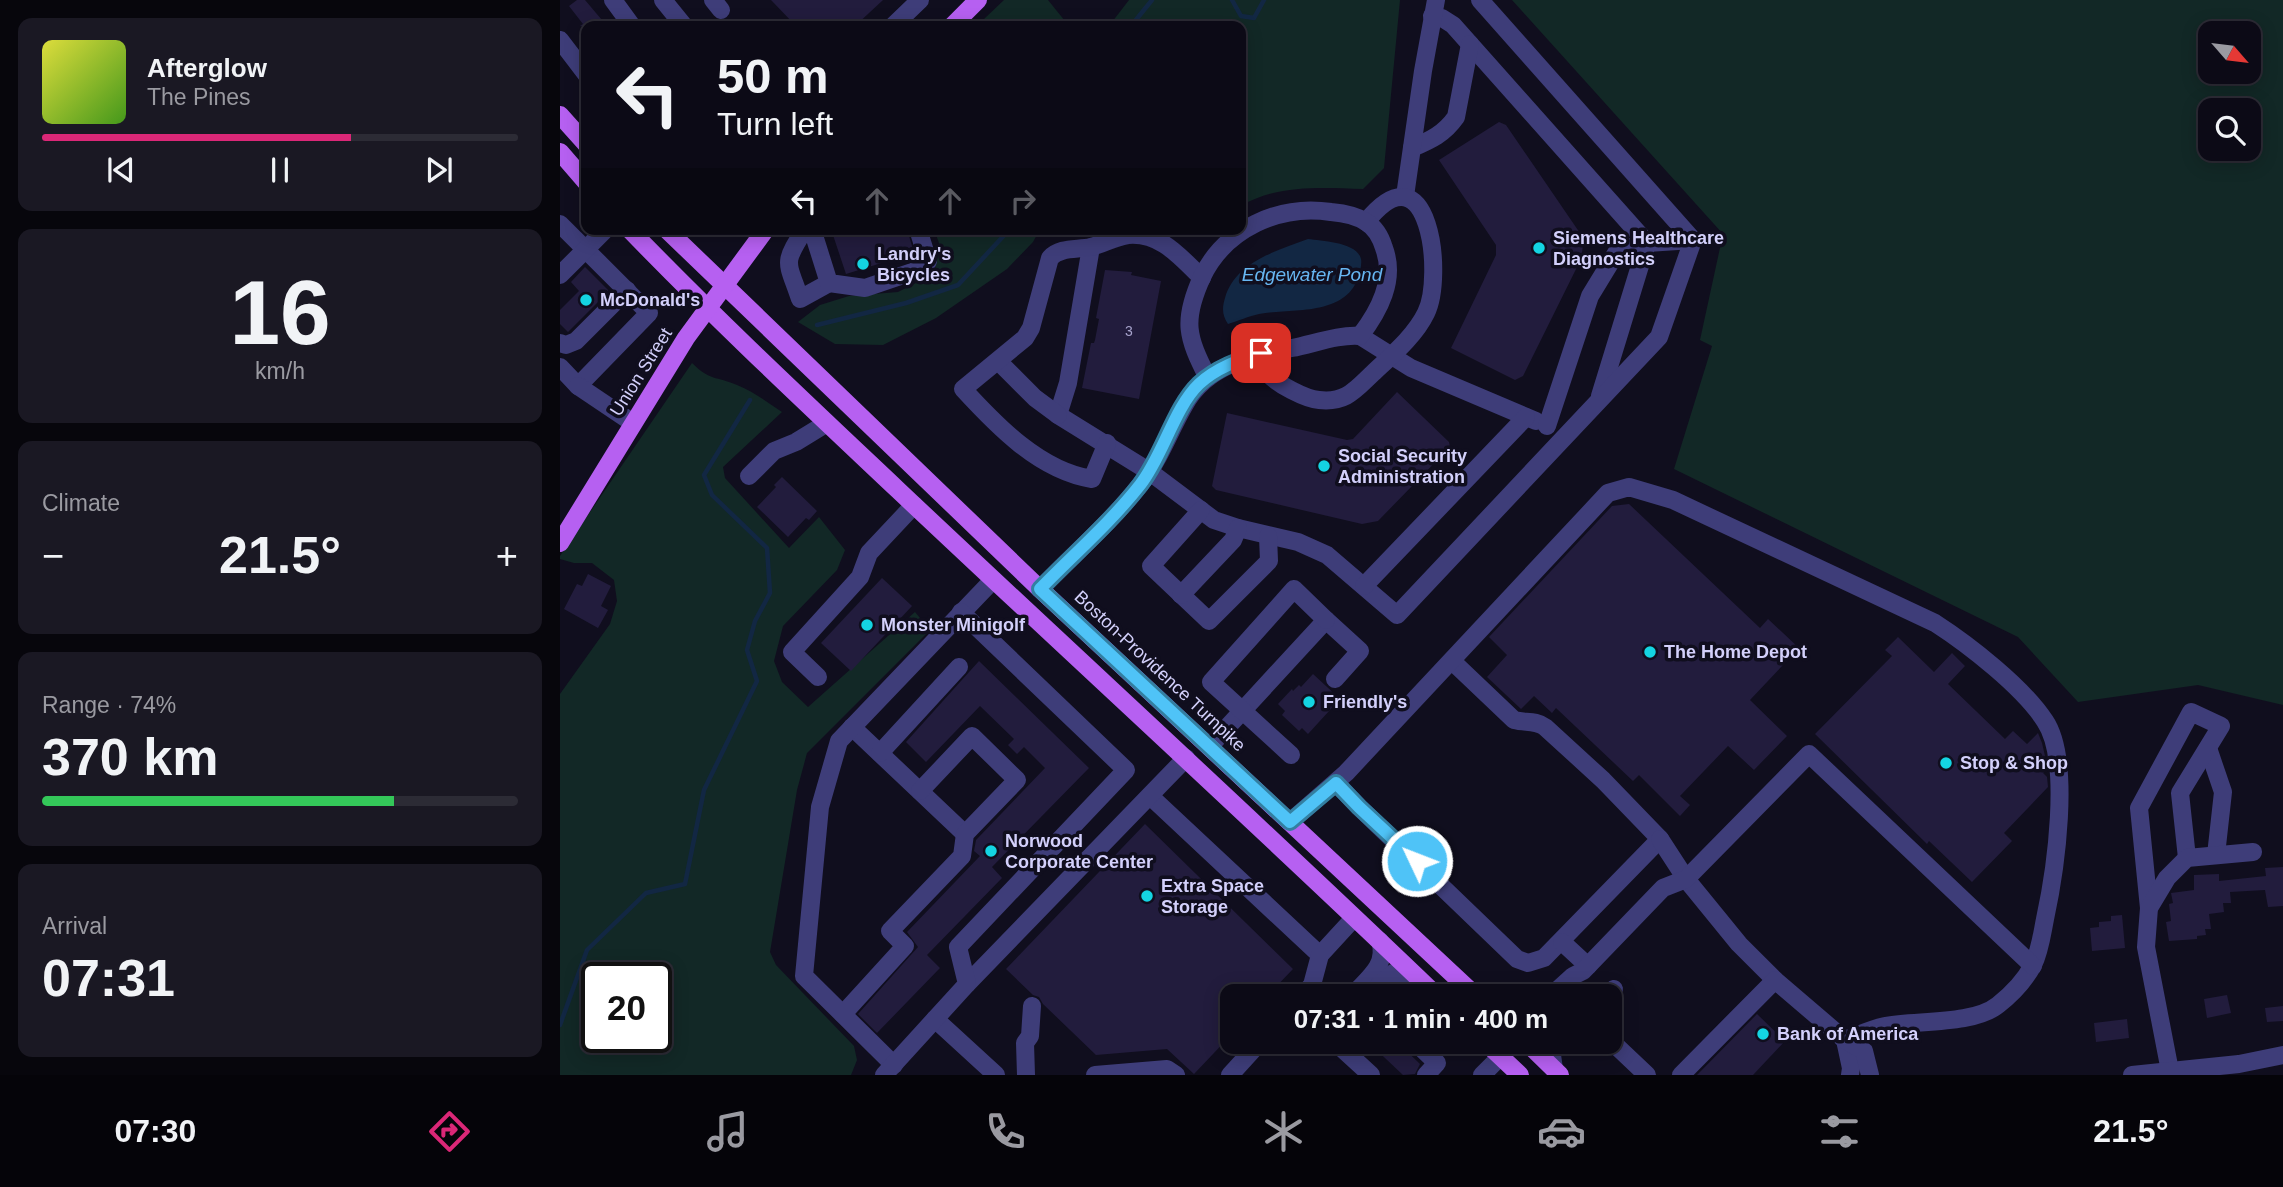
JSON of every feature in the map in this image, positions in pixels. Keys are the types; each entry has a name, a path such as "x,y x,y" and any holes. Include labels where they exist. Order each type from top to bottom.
{"main road":[{"path":"957,21 978,0"},
{"path":"560,115 581,138"},
{"path":"560,152 581,176"},
{"path":"635,235 707,309 827,423 1424,984"},
{"name":"Boston-Providence Turnpike","path":"678,235 725,285 1040,589 1463,984"},
{"name":"Union Street","path":"562,534 686,338 762,235"},
{"path":"1497,1054 1520,1075"},
{"path":"1538,1054 1557,1072"}],"street":[{"path":"612,0 628,21"},
{"path":"663,0 680,21"},
{"path":"898,21 920,0"},
{"path":"1480,0 1693,240"},
{"path":"1434,8 1442,18 1453,25 1647,243"},
{"path":"1405,195 1434,8"},
{"path":"560,40 581,67"},
{"path":"1412,148 1436,139 1455,117 1470,44"},
{"path":"1261,353 1269,374 1311,400 1345,398 1390,357 1426,313 1432,293 1432,261 1428,229 1419,207 1405,195 1386,201 1366,222"},
{"path":"1246,228 1267,218 1316,209 1343,213 1366,222 1380,235 1386,253 1387,288 1360,336"},
{"path":"560,224 649,313 578,386"},
{"path":"560,275 600,235"},
{"path":"801,235 789,254 788,263 800,299 829,283 866,288 924,268 928,261 920,235"},
{"path":"814,235 829,283"},
{"path":"1107,443 1092,479 1080,477 1031,452 994,423 963,389 1025,338 1031,328 1049,258 1056,252 1091,247 1128,235 1148,237 1171,249 1202,278"},
{"path":"1208,377 1193,351 1190,334 1192,301 1215,255 1236,235"},
{"path":"1547,426 1590,296 1618,250 1647,243 1693,240"},
{"path":"998,361 1035,398 1058,415 1107,443 1214,520 1298,542 1327,555 1397,615 1659,337 1693,240"},
{"path":"1599,400 1647,243"},
{"path":"1058,415 1068,383 1091,247"},
{"path":"560,343 566,345 576,341 626,290"},
{"path":"1040,589 1150,472 1185,404 1199,384 1233,362 1261,353 1324,342 1345,335 1360,336 1411,368 1566,434"},
{"path":"560,367 578,386 634,423"},
{"path":"1364,586 1526,417"},
{"path":"749,476 775,451 827,423"},
{"path":"1290,822 1336,783 1608,493 1629,487 1673,500 1935,623 1962,640 2026,698 2046,723 2053,741 2059,782 2055,873 2033,966 2016,989 1996,1007 1973,1016 1884,1027 1845,1040"},
{"path":"818,677 792,652 860,577 869,553 914,505"},
{"path":"1201,510 1151,566 1209,621 1269,561 1268,536"},
{"path":"1181,595 1233,540 1238,528"},
{"path":"993,580 839,741 820,807 804,976 843,1014 889,1070 967,984 1186,758"},
{"path":"1291,755 1210,682 1294,590 1360,651 1335,679"},
{"path":"961,612 1126,770 958,947 967,984"},
{"path":"1210,746 1326,620"},
{"path":"1452,661 1514,720 1522,723 1537,721 1603,780 1660,839 1686,879 1739,944 1775,980 1845,1040 1864,1051 1870,1075"},
{"path":"880,753 959,667"},
{"path":"2170,1071 2146,947 2149,908 2139,808 2191,712 2221,726 2180,793 2187,858"},
{"path":"852,727 965,834"},
{"path":"843,1014 905,946 890,931 962,856 965,834 1017,780 972,736 920,792"},
{"path":"2208,748 2223,792 2216,855"},
{"path":"1575,984 1585,968 1663,888 1686,879 1809,754 2033,966"},
{"path":"1336,783 1517,959 1528,963 1544,958 1562,942 1660,839"},
{"path":"1150,796 1320,955"},
{"path":"2149,908 2167,878 2187,858 2253,852"},
{"path":"1312,984 1320,955 1354,918"},
{"path":"1363,984 1380,966 1383,954 1380,942"},
{"path":"1562,942 1585,968"},
{"path":"1564,984 1585,968"},
{"path":"1380,984 1393,973 1404,973 1418,978"},
{"path":"1681,1075 1775,980"},
{"path":"1026,1075 1025,1043 1030,1036 1032,1006"},
{"path":"935,1019 996,1075"},
{"path":"1030,1036 1034,1042 1037,1075"},
{"path":"1845,1040 1850,1075"},
{"path":"1622,1051 1647,1075"},
{"path":"1230,1075 1249,1054"},
{"path":"1348,1054 1371,1075"},
{"path":"1426,1075 1437,1063 1428,1054"},
{"path":"1553,1054 1557,1072"},
{"path":"2132,1075 2239,1064 2283,1055"},
{"path":"1482,1075 1500,1057"},
{"path":"1095,1075 1167,1069 1176,1075"}],"green space":[{"path":"1004,0 1048,0 1065,21 984,21"},
{"path":"1129,0 1400,0 1384,168 1363,189 1300,189 1270,194 1246,204 1246,21 1113,21"},
{"path":"1512,0 2283,0 2283,705 2198,685 2078,702 2018,637 1674,469 1712,346 1700,340 1723,234"},
{"path":"936,235 1037,235 1007,269 936,318 883,345 835,344 798,322 820,305 849,296 898,292 934,274 939,243"},
{"path":"692,363 709,375 760,397 782,412 723,467 725,478 789,548 819,517 845,550 837,570 783,626 774,661 782,682 808,707 915,612 930,630 807,753 797,790 770,952 776,965 854,1046 857,1060 851,1075 560,1075 560,694 610,624 617,601 614,580 592,563 574,563 560,559"}],"water":[{"name":"Edgewater Pond","path":"1308,239 1338,243 1358,253 1361,267 1353,288 1343,298 1331,304 1259,314 1228,324 1224,314 1224,302 1238,275 1259,259"}],"building":[{"path":"577,0 585,0 603,21 581,21 569,6"},
{"path":"771,0 883,0 860,21 791,21"},
{"name":"Siemens Healthcare Diagnostics","path":"1499,122 1506,125 1584,239 1581,259 1523,376 1515,380 1451,348 1496,255 1496,245 1439,160"},
{"name":"Landry's Bicycles","path":"833,235 909,235 914,253 846,274"},
{"name":"McDonald's","path":"585,267 609,291 568,332 560,324 560,310 579,291 571,282"},
{"path":"1105,270 1132,272 1131,275 1161,281 1139,399 1082,388 1091,343 1095,340 1099,319 1096,318"},
{"name":"Social Security Administration","path":"1397,392 1449,442 1450,447 1378,521 1362,524 1216,490 1212,486 1227,413 1347,440 1353,439"},
{"path":"782,477 817,511 809,520 806,518 788,537 757,507"},
{"name":"The Home Depot","path":"1629,504 1760,628 1768,619 1799,648 1750,700 1787,736 1754,770 1728,746 1680,796 1690,805 1680,816 1639,775 1633,781 1556,708 1552,713 1534,696 1521,709 1487,677 1507,655 1489,637 1612,506"},
{"path":"588,574 611,586 601,606 608,610 598,628 564,609 577,584 582,586"},
{"name":"Monster Minigolf","path":"882,578 912,606 851,671 821,643"},
{"name":"Stop & Shop","path":"1898,637 1934,672 1952,653 1965,666 1948,684 2005,739 2013,731 2027,744 2038,733 2042,743 2045,756 2042,759 2047,770 2043,773 2047,777 2048,787 2004,833 2012,841 1972,882 1929,841 1927,844 1815,734 1892,656 1885,650"},
{"name":"Norwood Corporate Center","path":"979,661 1089,768 992,867 1002,878 927,955 940,968 877,1033 858,1014 918,947 907,932 980,856 974,851 976,840 1045,768 1024,747 1017,754 1008,745 1014,739 980,706 926,762 906,742"},
{"name":"Friendly's","path":"1313,674 1340,699 1308,734 1302,728 1299,731 1282,715 1285,711 1278,704 1292,689 1293,691 1299,685 1301,687"},
{"name":"Extra Space Storage","path":"1145,824 1293,969 1279,984 1220,984 1220,1047 1194,1074 1167,1049 1096,1055 1039,997 1033,995 1006,969"},
{"path":"2283,867 2283,906 2268,907 2265,890 2230,892 2231,903 2223,903 2224,912 2209,914 2211,929 2205,929 2206,935 2197,936 2197,939 2169,941 2166,922 2171,921 2171,893 2194,890 2194,875 2219,874 2219,881 2266,876 2265,868"},
{"path":"2122,915 2125,948 2092,951 2090,928 2099,927 2099,922 2111,921 2111,916"},
{"path":"2227,995 2231,1013 2207,1018 2204,999"},
{"path":"2283,1006 2283,1021 2267,1022 2265,1008"},
{"path":"1757,1014 1785,1041 1753,1075 1697,1075"},
{"path":"2127,1019 2129,1038 2096,1042 2094,1023"},
{"path":"1381,1054 1410,1054 1420,1064 1415,1074 1403,1075"}],"waterway":[{"path":"1135,21 1152,0"},
{"path":"1232,0 1241,16 1254,18 1264,0"},
{"path":"817,325 906,303 958,285 1004,235"},
{"path":"560,1025 587,950 646,893 685,884 704,790 757,681 747,650 755,621 770,593 767,548 712,495 704,475 750,400"}],"place":[{"name":"Siemens Healthcare Diagnostics","path":"1539,248"},
{"name":"Landry's Bicycles","path":"863,264"},
{"name":"McDonald's","path":"586,300"},
{"name":"Social Security Administration","path":"1324,466"},
{"name":"Monster Minigolf","path":"867,625"},
{"name":"The Home Depot","path":"1650,652"},
{"name":"Friendly's","path":"1309,702"},
{"name":"Stop & Shop","path":"1946,763"},
{"name":"Norwood Corporate Center","path":"991,851"},
{"name":"Extra Space Storage","path":"1147,896"},
{"name":"Bank of America","path":"1763,1034"}],"route":[{"path":"1261,353 1233,362 1199,384 1185,404 1150,472 1040,589 1290,822 1336,783 1417,861"}]}
